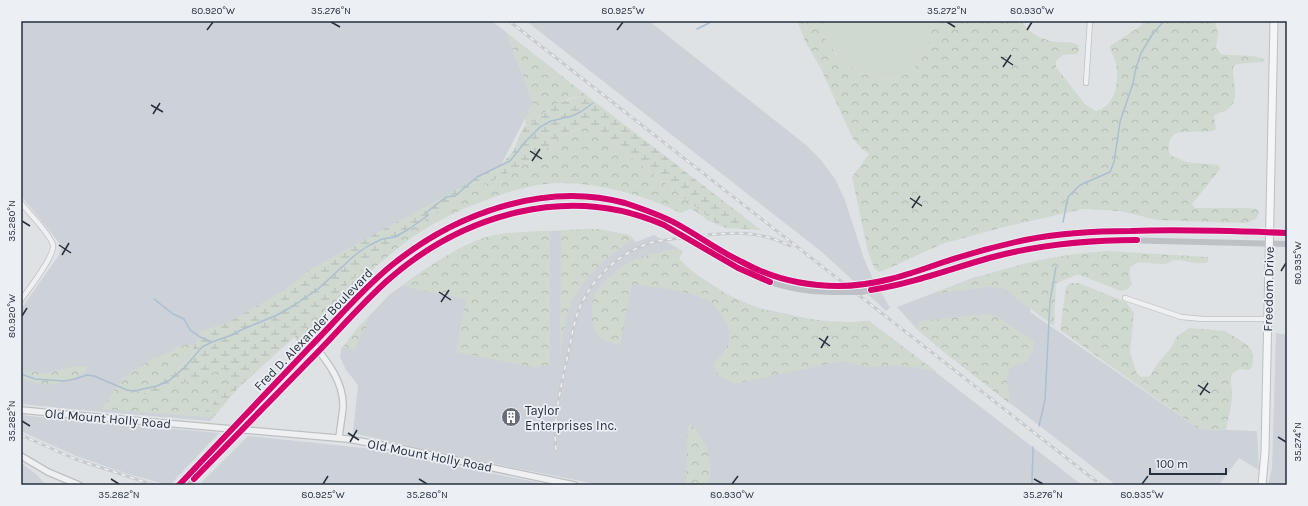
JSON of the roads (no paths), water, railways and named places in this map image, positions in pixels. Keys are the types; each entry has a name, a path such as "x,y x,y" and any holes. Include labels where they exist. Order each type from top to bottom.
{"main road":[{"name":"Freedom Drive","path":"1262,485 1265,452 1274,21"},
{"name":"Fred D. Alexander Boulevard","path":"179,485 370,285 392,265 440,233 472,218 512,204 548,197 590,197 624,203 655,214 681,226 744,264 769,274 797,282 830,286 863,285 893,279 998,246 1069,234 1161,230 1287,233"},
{"name":"Fred D. Alexander Boulevard","path":"189,485 375,292 410,262 454,236 496,218 530,209 552,206 578,206 617,210 650,219 668,227 738,268 785,286 812,291 861,292 896,285 995,257 1066,243 1119,240 1287,244"}],"street":[{"path":"1086,83 1090,21"},
{"path":"21,203 52,240 53,249 48,261 21,300"},
{"path":"1125,298 1181,317 1203,319 1268,319"},
{"path":"313,344 332,370 342,394 343,407 339,438"},
{"name":"Old Mount Holly Road","path":"21,410 339,438 574,485"},
{"path":"21,456 48,472 76,485"}],"waterway":[{"path":"1063,222 1068,197 1080,185 1110,172 1114,162 1120,122 1141,53 1152,35 1164,21"},
{"path":"697,29 709,23"},
{"path":"21,374 35,379 64,381 87,375 94,376 127,390 134,391 157,386 170,380 185,367 202,347 277,315 293,306 318,289 355,255 368,246 382,239 395,237 409,229 427,216 427,212 446,197 455,196 477,177 510,161 525,142 540,127 551,121 572,116 593,103"},
{"path":"1039,426 1045,400 1050,301 1056,267"},
{"path":"154,299 173,314 184,319 190,330 200,337 212,342"},
{"path":"1032,485 1033,447"}],"railway":[{"path":"509,21 1101,485"},
{"path":"556,450 555,428 561,385 577,315 588,291 615,262 626,254 650,243 710,235 733,233 756,235 767,237 790,246"},
{"path":"21,435 75,459 154,485"}],"place":[{"name":"Taylor Enterprises Inc.","path":"511,417"}]}
